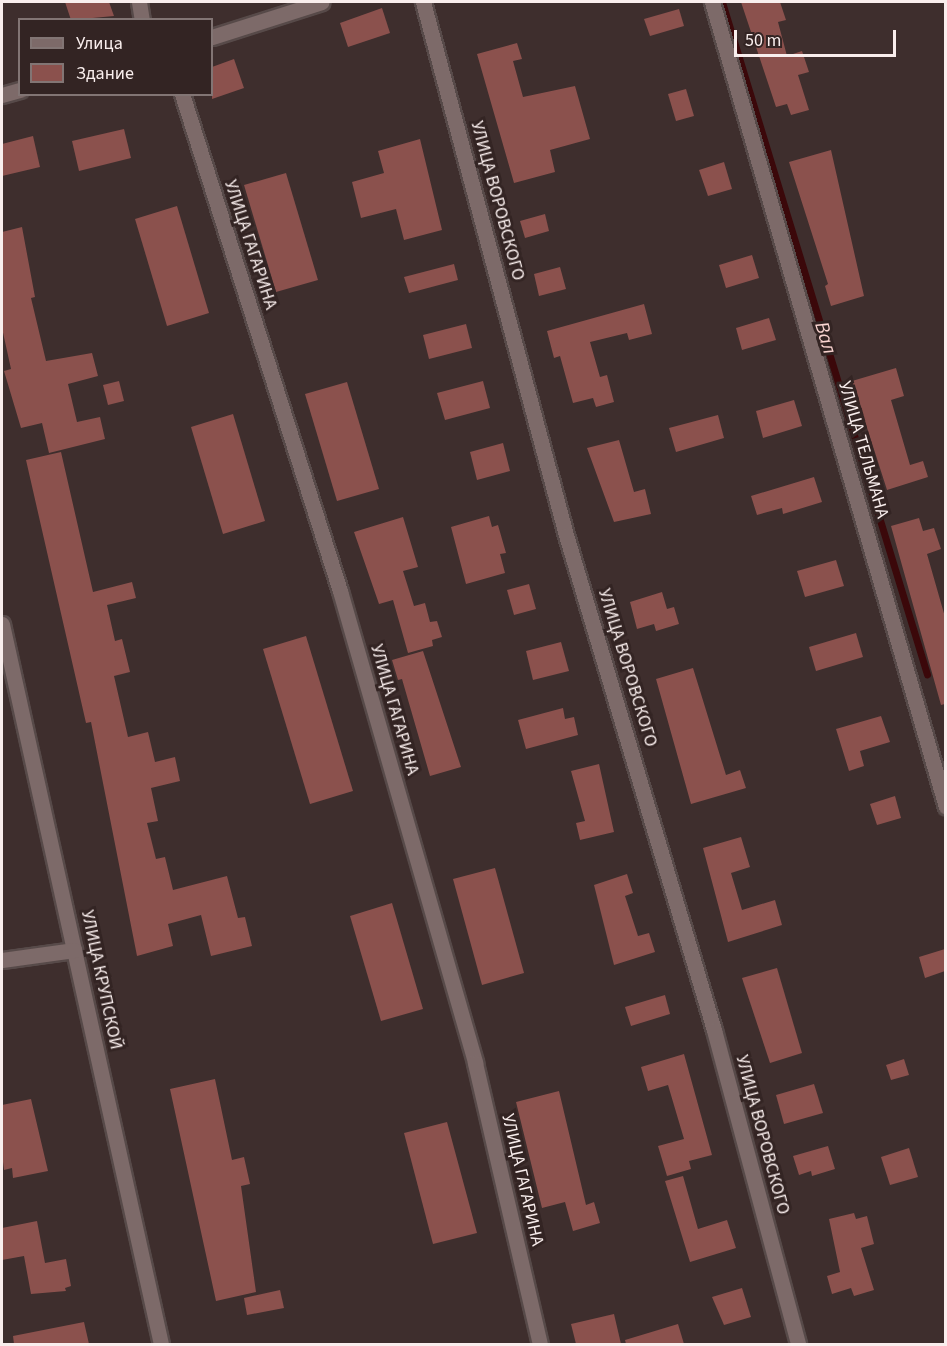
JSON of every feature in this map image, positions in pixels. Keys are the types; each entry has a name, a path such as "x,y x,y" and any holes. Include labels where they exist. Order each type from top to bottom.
{"street":[{"path":"139,2 142,18"},
{"path":"213,37 322,2"},
{"name":"УЛИЦА ВОРОВСКОГО","path":"423,2 562,524 714,1030 798,1344"},
{"name":"УЛИЦА ТЕЛЬМАНА","path":"712,2 945,807"},
{"path":"2,94 18,90"},
{"name":"УЛИЦА ГАГАРИНА","path":"183,96 342,598 475,1064 540,1344"},
{"name":"УЛИЦА КРУПСКОЙ","path":"2,624 161,1344"},
{"path":"2,960 74,950"}],"building":[{"path":"65,2 109,2 114,16 92,18 70,18"},
{"path":"741,2 780,2 786,20 778,22 787,56 802,51 809,72 798,75 809,110 791,115 787,104 776,107"},
{"path":"382,8 390,33 348,47 340,23"},
{"path":"679,9 684,26 650,36 644,19"},
{"path":"517,43 522,59 513,61 523,97 575,86 590,139 550,150 555,172 514,183 477,54"},
{"path":"234,59 244,88 212,99 213,67"},
{"path":"686,89 694,116 676,121 668,94"},
{"path":"124,129 131,158 79,171 72,141"},
{"path":"33,136 40,167 2,176 2,144"},
{"path":"420,139 442,230 404,240 396,209 361,218 352,182 384,173 378,151"},
{"path":"831,150 864,296 831,306 825,286 828,284 789,162"},
{"path":"724,162 732,189 708,196 699,170"},
{"path":"286,173 318,280 276,292 244,185"},
{"path":"177,206 209,313 167,326 135,219"},
{"path":"545,214 549,231 525,238 520,221"},
{"path":"22,227 35,297 31,298 46,361 92,353 98,376 68,384 77,422 100,417 105,439 49,453 42,423 21,428 4,371 11,369 2,328 2,232"},
{"path":"752,255 759,278 726,288 719,265"},
{"path":"454,264 458,280 409,293 404,277"},
{"path":"560,267 566,289 539,296 534,274"},
{"path":"644,304 652,334 629,340 627,333 590,342 600,377 607,375 614,402 596,407 593,398 573,403 560,356 554,358 547,331"},
{"path":"769,318 776,340 742,350 736,328"},
{"path":"466,324 472,348 429,359 423,335"},
{"path":"896,368 904,396 891,400 910,465 923,461 928,477 887,490 852,381"},
{"path":"119,381 124,401 108,405 103,385"},
{"path":"483,381 490,408 445,420 437,393"},
{"path":"347,382 379,489 337,501 305,394"},
{"path":"794,400 802,426 763,438 756,411"},
{"path":"233,414 265,521 223,534 191,427"},
{"path":"718,415 724,438 676,452 669,428"},
{"path":"619,440 634,492 645,489 651,514 614,522 587,448"},
{"path":"503,443 510,471 477,480 470,452"},
{"path":"61,452 93,592 132,582 136,598 107,605 115,641 122,639 130,672 114,676 128,737 148,732 155,762 175,757 180,781 151,788 158,821 147,823 156,859 165,857 173,890 227,876 238,918 245,917 252,946 211,956 201,915 168,924 173,946 137,956 91,722 86,723 26,460"},
{"path":"814,477 822,502 783,514 782,508 757,515 751,496"},
{"path":"489,516 492,527 498,525 506,553 500,554 505,573 466,584 451,527"},
{"path":"403,517 418,567 403,571 414,606 425,603 430,622 437,621 442,637 432,640 433,646 408,653 393,600 379,604 354,532"},
{"path":"919,518 923,531 934,528 941,549 927,554 945,617 945,704 941,705 891,526"},
{"path":"836,560 844,586 805,597 797,571"},
{"path":"529,584 536,609 514,615 507,590"},
{"path":"662,592 667,609 674,607 679,624 656,631 654,624 637,629 630,602"},
{"path":"856,633 863,657 816,671 809,647"},
{"path":"306,636 353,791 310,804 263,649"},
{"path":"561,642 569,671 533,680 526,651"},
{"path":"423,651 461,767 430,776 402,679 398,680 392,660"},
{"path":"693,668 726,775 740,770 746,788 691,804 656,679"},
{"path":"563,708 565,719 574,717 578,735 526,749 518,720"},
{"path":"881,716 890,742 860,751 864,766 849,771 836,729"},
{"path":"599,764 614,832 580,840 576,823 585,821 571,771"},
{"path":"895,796 901,818 877,825 870,804"},
{"path":"741,837 750,867 731,873 742,910 775,900 782,925 728,942 703,848"},
{"path":"495,868 524,973 482,985 453,879"},
{"path":"627,874 633,893 625,896 638,936 649,933 655,952 614,965 594,885"},
{"path":"392,903 423,1009 381,1021 350,916"},
{"path":"945,949 945,971 925,978 919,957"},
{"path":"777,968 802,1053 770,1063 742,978"},
{"path":"665,995 670,1014 631,1026 625,1007"},
{"path":"684,1054 712,1155 689,1161 691,1169 667,1176 658,1146 684,1139 668,1085 648,1091 641,1067"},
{"path":"904,1059 909,1075 891,1080 886,1065"},
{"path":"215,1079 232,1160 244,1157 250,1184 241,1186 256,1292 216,1301 170,1089"},
{"path":"814,1084 823,1113 784,1124 776,1095"},
{"path":"559,1091 586,1205 594,1202 600,1223 573,1231 565,1202 542,1208 516,1102"},
{"path":"31,1099 48,1171 13,1178 12,1168 4,1170 2,1105"},
{"path":"447,1122 477,1233 433,1244 404,1133"},
{"path":"828,1146 835,1169 812,1176 811,1171 799,1175 793,1156"},
{"path":"909,1148 918,1177 890,1185 881,1157"},
{"path":"683,1176 698,1229 727,1220 736,1248 690,1262 665,1181"},
{"path":"854,1213 856,1219 867,1216 874,1244 861,1248 874,1290 854,1296 851,1288 832,1294 827,1276 840,1272 829,1219"},
{"path":"37,1221 45,1263 66,1259 71,1286 65,1288 66,1291 31,1294 24,1256 2,1260 2,1228"},
{"path":"742,1288 751,1317 724,1325 712,1297"},
{"path":"280,1290 284,1308 247,1315 244,1298"},
{"path":"614,1314 621,1344 576,1344 571,1324"},
{"path":"84,1322 89,1344 14,1344 13,1336"},
{"path":"678,1324 684,1344 626,1344 625,1340"}],"waterway":[{"name":"Вал","path":"722,2 927,674"}]}
